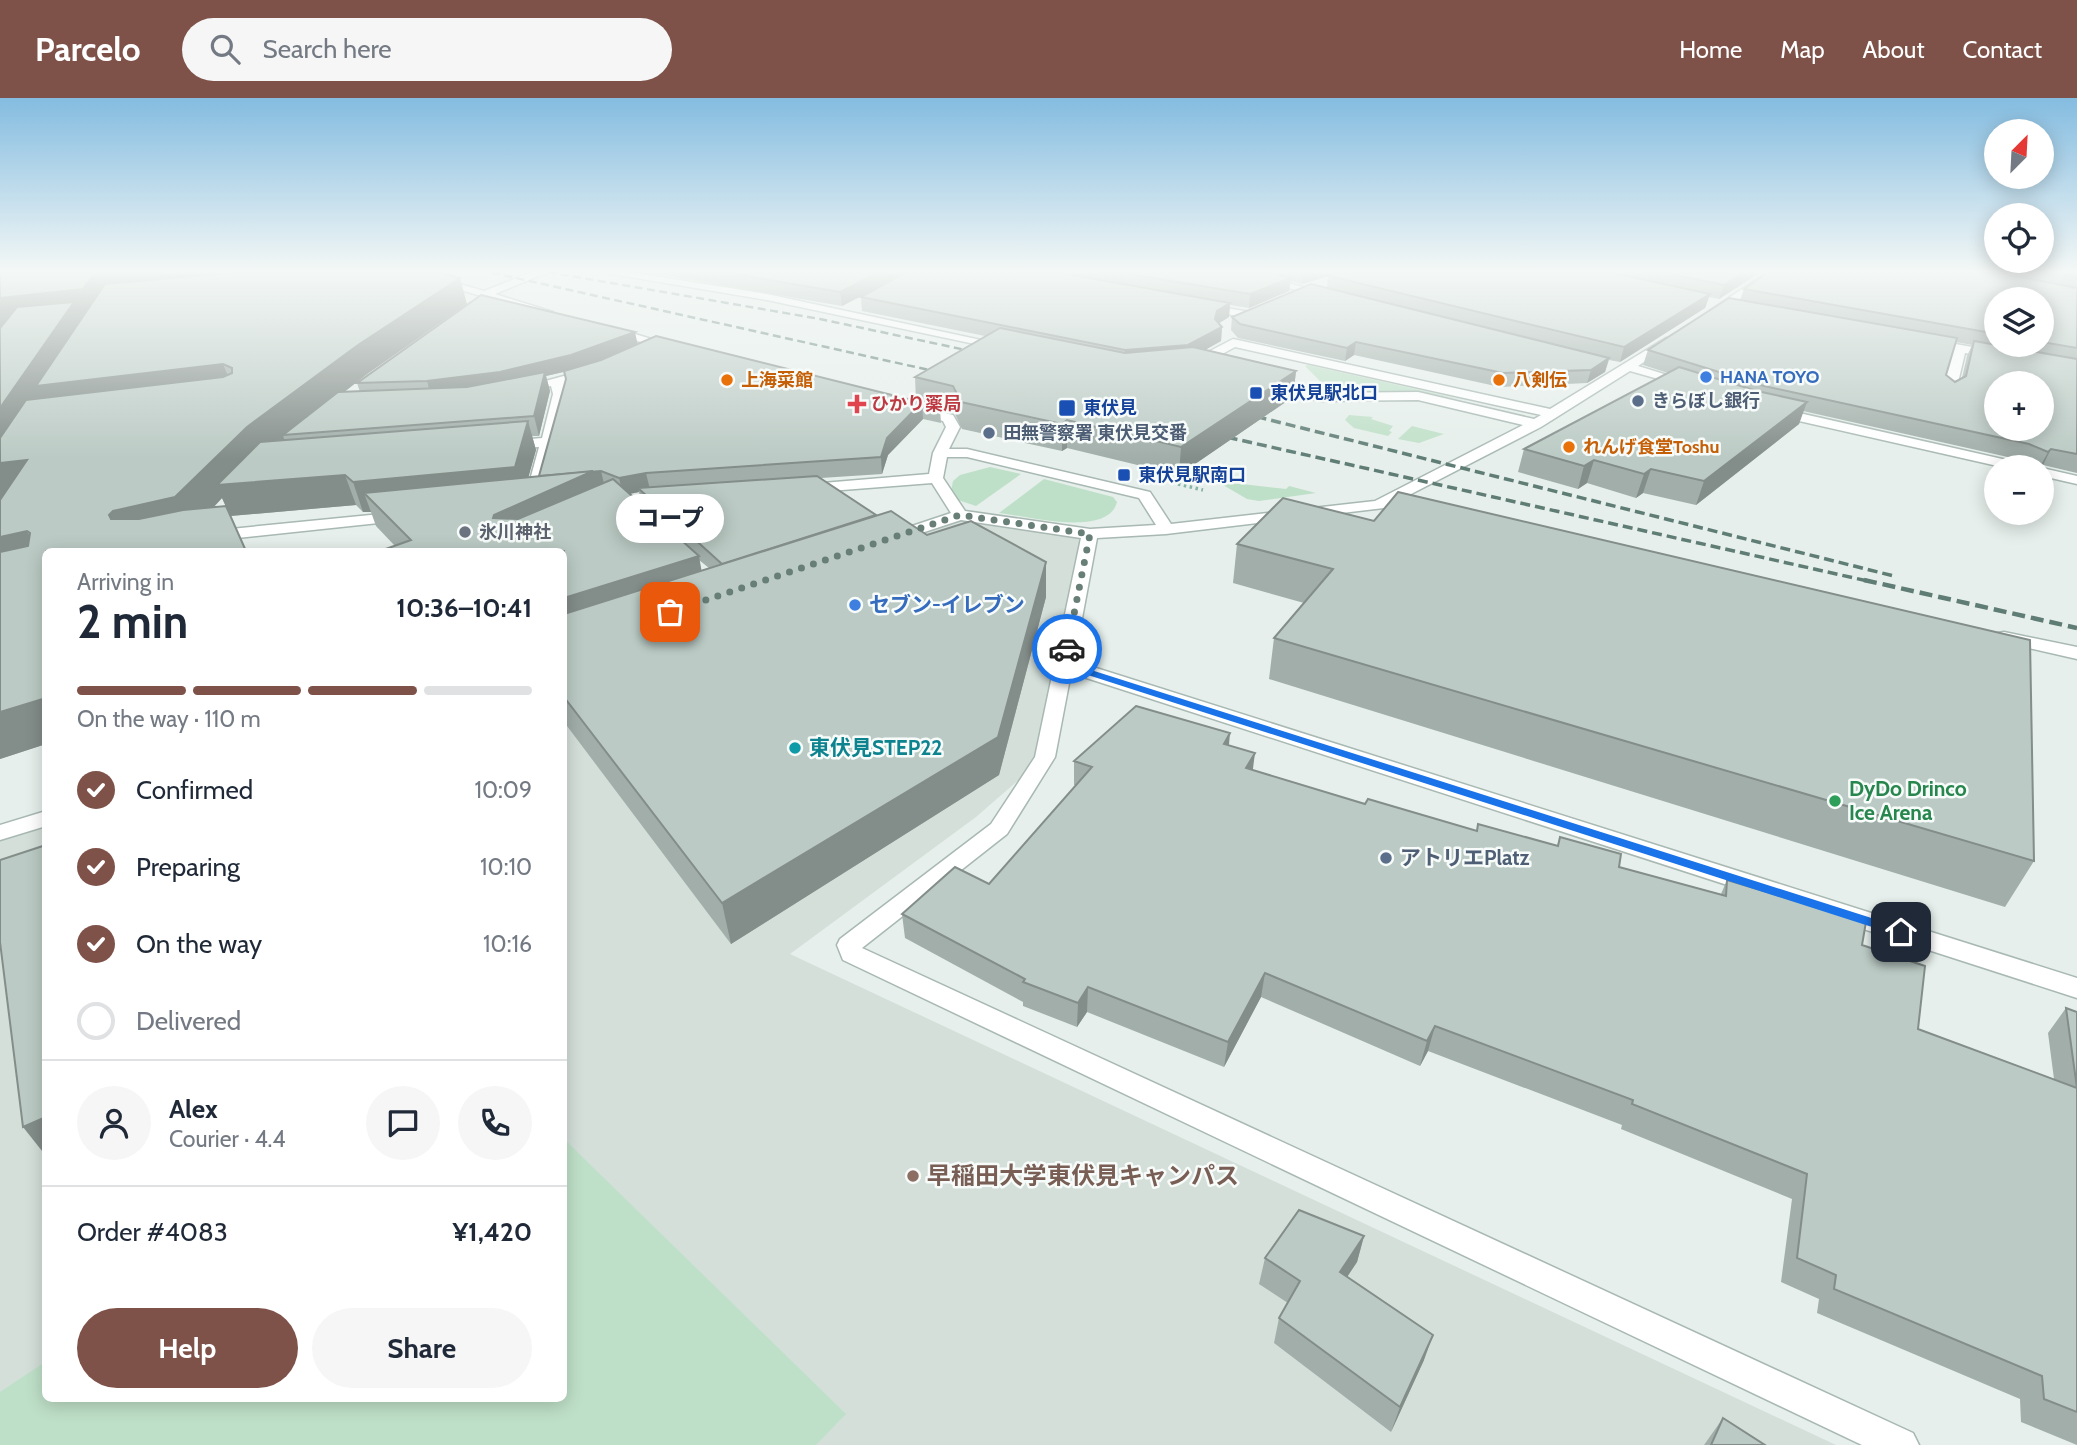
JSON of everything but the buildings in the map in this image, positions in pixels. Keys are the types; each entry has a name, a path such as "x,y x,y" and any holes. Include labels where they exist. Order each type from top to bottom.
{"street":[{"path":"619,333 686,351"},
{"path":"940,333 1018,349"},
{"path":"1226,333 1233,343"},
{"path":"1379,505 1536,424 1681,333"},
{"path":"1908,340 2012,358"},
{"path":"1218,373 1186,367 1233,343 1553,414"},
{"path":"637,354 659,344"},
{"path":"1949,391 1960,349"},
{"path":"1275,352 1305,377 1299,386 1285,389"},
{"path":"1605,365 1627,368 1694,387"},
{"path":"510,391 557,382 607,367"},
{"path":"531,504 560,394 557,382"},
{"path":"1258,382 1320,397 1418,396 1536,424"},
{"path":"896,404 948,418 953,427 940,453 936,478 960,515"},
{"path":"1755,407 1984,459"},
{"path":"491,446 547,442"},
{"path":"940,453 967,453 1144,495 1166,529"},
{"path":"2054,475 2077,480"},
{"path":"790,489 936,478"},
{"path":"877,543 960,515 1090,534 1166,529 1379,505 1404,510"},
{"path":"216,517 198,536 422,515"},
{"path":"1090,534 1045,758 999,829 849,945 852,954 1901,1445"},
{"path":"1984,632 2077,653"},
{"path":"1063,664 2077,988"},
{"path":"0,833 42,819"}],"path":[{"path":"1174,483 1206,491"}],"shaded area":[{"name":"早稲田大学東伏見キャンパス","path":"960,515 1090,534 1045,757 976,817 790,954 1836,1445 0,1445 0,833 42,819 42,1402 567,1402 567,645"}],"green space":[{"path":"1305,366 1469,401 1416,391 1313,391 1310,388 1320,381"},
{"path":"1349,415 1373,417 1371,419 1393,426 1389,431 1392,432 1388,436 1354,428 1345,420"},
{"path":"1412,426 1444,434 1419,443 1398,439"},
{"path":"990,467 1021,474 976,506 955,499 951,492 953,481 960,475"},
{"path":"1044,479 1113,497 1117,502 1110,513 1099,519 1083,522 999,513"},
{"path":"1225,482 1286,489 1289,486 1316,493 1259,501 1247,499 1223,485"},
{"path":"567,1142 846,1414 816,1445 0,1445 0,1392 42,1364 42,1402 567,1402"}],"railway":[{"path":"762,333 947,374"},
{"path":"885,333 980,353"},
{"path":"1242,413 1894,576"},
{"path":"1213,434 1872,582"},
{"path":"1864,580 2077,628"}],"way so far":[{"path":"670,612 960,515 1090,534 1086,565 1067,649"}],"place":[{"name":"HANA TOYO","path":"1706,377"},
{"name":"上海菜館","path":"727,380"},
{"name":"八剣伝","path":"1499,380"},
{"name":"東伏見駅北口","path":"1256,393"},
{"name":"きらぼし銀行","path":"1638,401"},
{"name":"ひかり薬局","path":"857,404"},
{"name":"東伏見","path":"1067,408"},
{"name":"田無警察署 東伏見交番","path":"989,433"},
{"name":"れんげ食堂Toshu","path":"1569,447"},
{"name":"東伏見駅南口","path":"1124,475"},
{"name":"氷川神社","path":"465,532"},
{"name":"セブン-イレブン","path":"855,605"},
{"name":"コープ","path":"670,612"},
{"name":"東伏見STEP22","path":"795,748"},
{"name":"DyDo Drinco Ice Arena","path":"1835,801"},
{"name":"アトリエPlatz","path":"1386,858"},
{"name":"早稲田大学東伏見キャンパス","path":"913,1176"}],"route":[{"path":"1067,649 1063,664 1901,932"}]}
